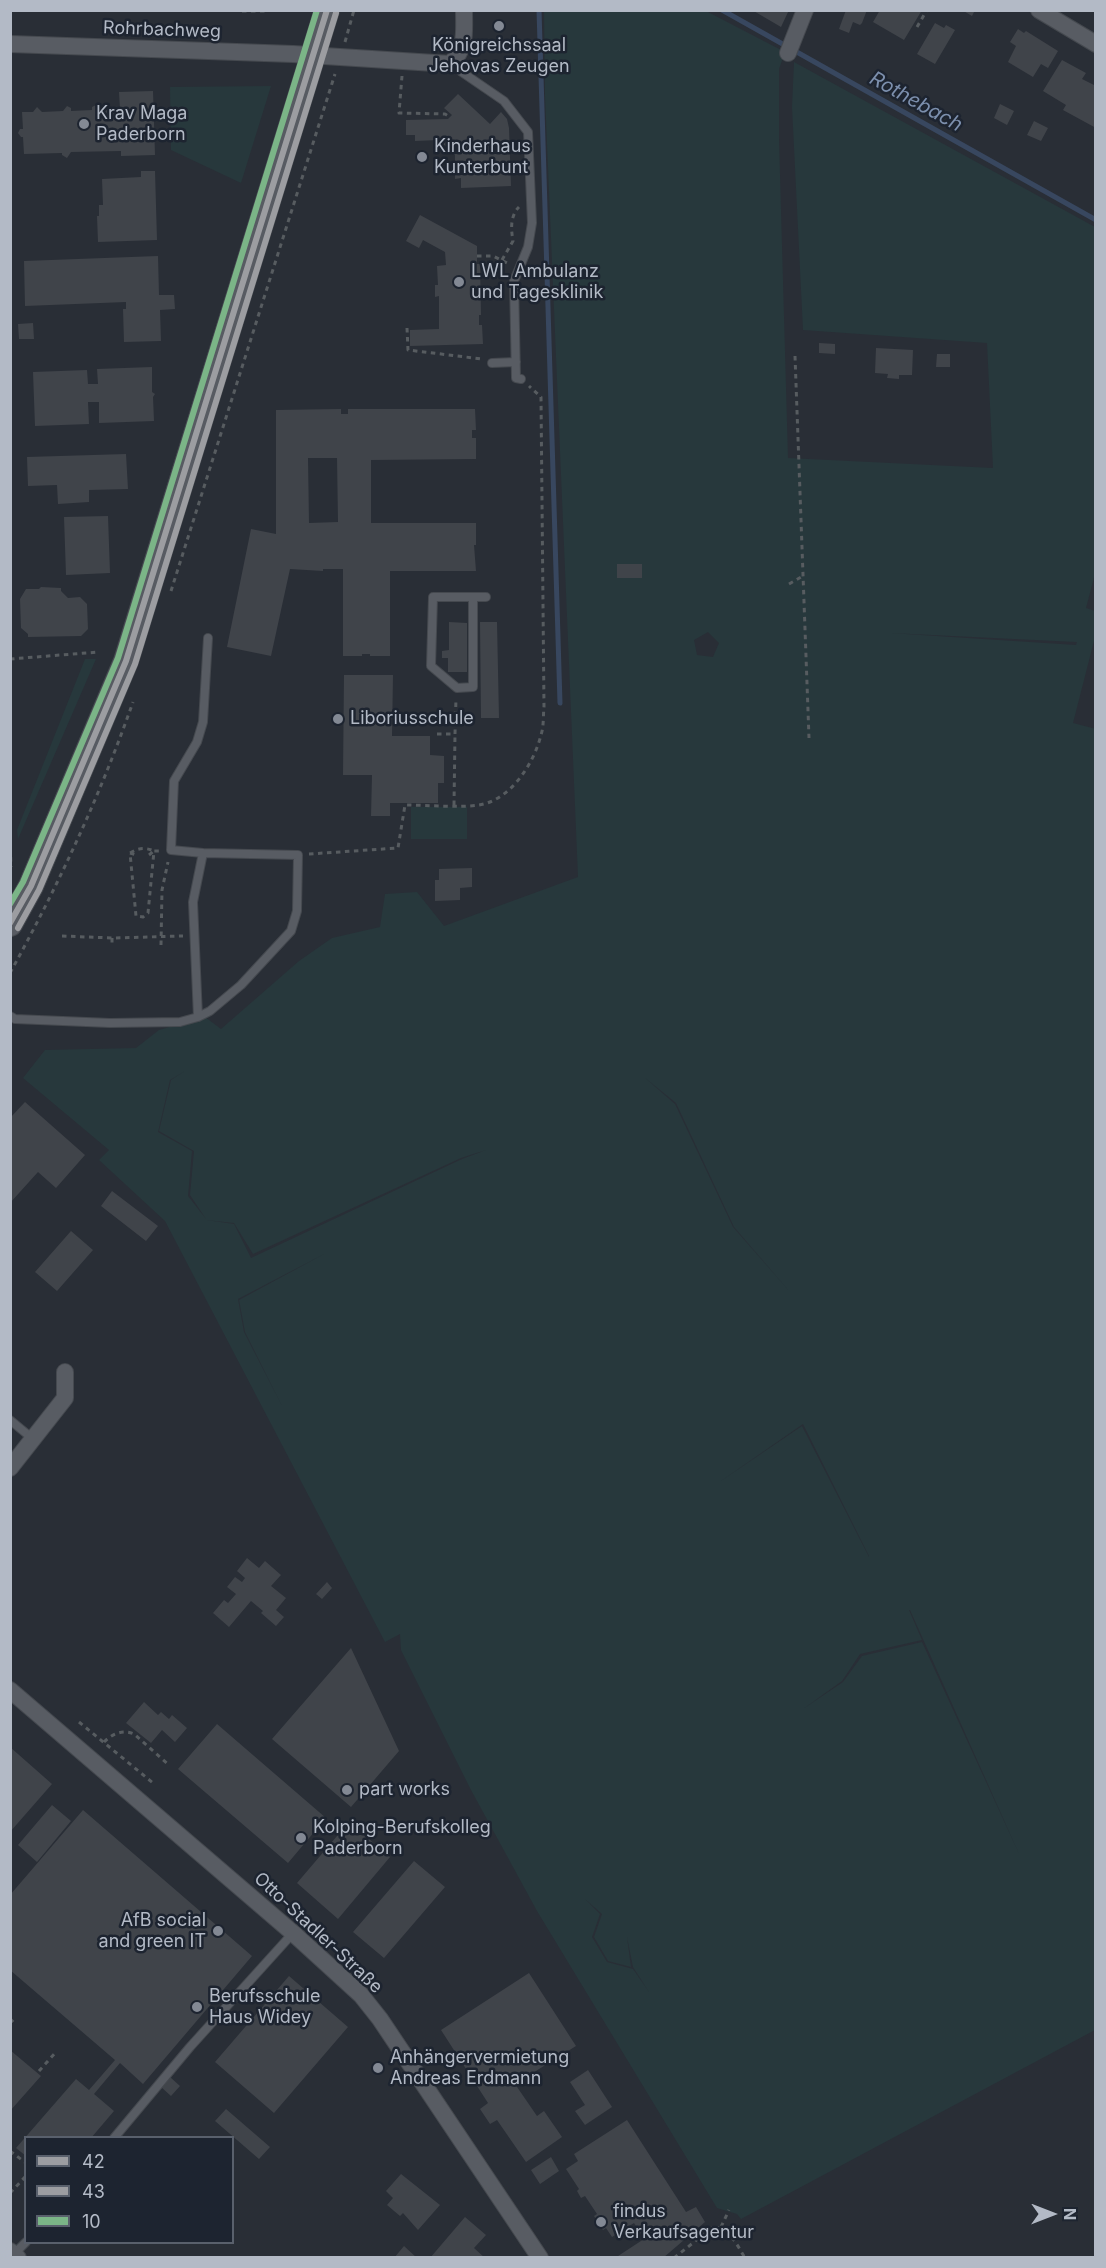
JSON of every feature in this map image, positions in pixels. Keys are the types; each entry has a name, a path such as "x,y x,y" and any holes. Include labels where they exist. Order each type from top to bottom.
{"street":[{"path":"10,924 31,885 126,661 327,10"},
{"path":"450,64 460,55 464,38 464,10"},
{"path":"790,48 805,10"},
{"path":"1039,10 1095,44"},
{"name":"Rohrbachweg","path":"10,44 450,64"},
{"path":"10,1468 65,1398 65,1372"},
{"name":"Otto-Stadler-Straße","path":"10,1689 293,1933 361,1995 380,2019 540,2258"}],"lane":[{"path":"450,64 504,101 528,132 532,223 528,248 514,280 516,378 521,379"},
{"path":"492,363 516,362"},
{"path":"473,597 472,687 457,688 431,666 433,597 473,597 486,597"},
{"path":"10,1017 110,1023 180,1022 198,1017 210,1011 241,985 291,930 297,910 298,855 203,854 171,849 174,781 197,742 203,722 208,638"},
{"path":"198,1017 193,902 203,854"},
{"path":"10,1420 33,1439"},
{"path":"116,2136 190,2047 293,1933"}],"path":[{"path":"917,27 927,10"},
{"path":"242,11 266,11"},
{"path":"403,63 399,113 445,114 450,117"},
{"path":"502,260 513,241 511,231 513,212 531,195"},
{"path":"477,256 493,256 519,268"},
{"path":"407,328 408,350 486,360 492,363"},
{"path":"795,356 809,738"},
{"path":"298,855 398,848 405,805 479,805 494,801 513,786 527,768 536,751 542,733 544,669 541,397 521,379"},
{"path":"789,584 803,576"},
{"path":"10,659 99,652"},
{"path":"454,805 454,734 457,688"},
{"path":"437,734 454,734"},
{"path":"10,838 11,867"},
{"path":"130,853 136,849 154,851 171,849 162,890 161,945"},
{"path":"130,853 136,916 143,917 148,913 154,851"},
{"path":"149,855 154,851"},
{"path":"130,853 136,855"},
{"path":"62,936 112,938 194,935"},
{"path":"112,938 112,947"},
{"path":"79,1722 153,1783"},
{"path":"104,1742 118,1733 129,1732 169,1765"},
{"path":"10,2023 16,2017"},
{"path":"39,2071 56,2052"},
{"path":"10,2151 24,2162"},
{"path":"10,2193 24,2177"},
{"path":"721,2227 729,2210"},
{"path":"674,2258 713,2227 721,2227 729,2233 745,2258"}],"shaded area":[{"path":"544,11 706,11 785,52 779,69 779,139 788,458 993,468 987,343 803,330 792,107 794,62 1095,227 1096,570 1086,608 1095,611 1096,633 1073,723 1096,729 1095,2030 741,2219 737,2214 717,2208 537,1911 471,1790 401,1650 400,1634 385,1642 165,1221 99,1160 109,1150 23,1078 45,1050 136,1048 159,1030 205,1017 221,1029 299,961 332,938 380,927 385,894 417,892 444,926 578,877 545,96","holes":["617,564 642,564 642,578 617,577","708,632 719,643 713,657 697,655 694,640","890,633 1076,642 1076,645","185,1071 171,1080 159,1131 194,1151 190,1195 206,1219 188,1196 192,1151 158,1132 170,1080","644,1077 676,1103 734,1227 790,1292 733,1227 675,1104","486,1150 462,1159 251,1258 234,1224 206,1220 234,1223 253,1254 461,1158","326,1253 239,1300 245,1332 282,1406 244,1332 238,1299","803,1424 869,1557 802,1426 718,1483","910,1610 1020,1856 922,1642 862,1656 843,1682 803,1709 842,1681 860,1654 922,1640","585,1899 602,1914 594,1937 608,1961 631,1967 627,1937 633,1967 649,1992 633,1969 607,1962 592,1937 600,1914"]},
{"path":"271,86 241,183 171,150 170,87"},
{"path":"85,659 96,659 18,839 17,830"},
{"path":"411,807 467,807 467,839 411,839"}],"building":[{"path":"752,10 789,10 781,27"},
{"path":"846,10 867,10 862,23 860,25 853,22 849,33 839,29"},
{"path":"880,10 922,10 904,40 873,22"},
{"path":"962,10 975,10 972,16"},
{"path":"935,23 955,30 935,64 917,54"},
{"path":"1018,29 1024,33 1026,31 1058,51 1048,68 1041,64 1033,77 1008,62 1016,46 1010,42"},
{"path":"1062,60 1086,73 1082,79 1096,86 1096,128 1063,110 1066,105 1043,91"},
{"path":"153,91 155,155 121,156 121,151 71,152 67,158 62,153 24,154 23,137 18,133 20,129 23,129 22,112 33,112 37,107 42,112 63,111 67,106 71,108 71,111 92,110 92,107 96,105 100,110 120,109 119,92"},
{"path":"458,94 490,124 501,112 507,119 511,186 461,188 461,178 455,179 455,155 439,140 415,141 415,135 406,135 406,120 448,119 452,115 444,108"},
{"path":"1000,104 1014,111 1007,125 994,118"},
{"path":"1034,121 1048,128 1041,141 1027,135"},
{"path":"141,171 155,171 157,240 98,242 97,216 99,216 99,205 103,205 102,179 141,177"},
{"name":"LWL Ambulanz und Tagesklinik","path":"420,215 477,246 477,264 480,264 481,315 479,315 479,325 482,325 483,344 410,346 410,330 439,329 439,296 435,297 435,285 438,285 437,266 446,265 445,252 423,240 419,248 406,241"},
{"path":"158,256 159,295 174,295 175,309 160,310 161,341 124,342 123,309 126,309 126,302 25,306 24,261"},
{"path":"33,323 34,339 19,339 18,324"},
{"path":"819,343 835,344 835,354 819,353"},
{"path":"876,348 913,350 912,375 899,375 899,379 887,378 888,374 875,373"},
{"path":"937,354 950,354 950,367 936,367"},
{"path":"152,367 152,392 155,394 153,397 154,421 99,423 99,402 88,402 89,424 35,426 33,372 87,370 88,384 98,384 97,369"},
{"path":"341,409 341,414 348,414 348,409 475,409 476,430 472,430 472,438 476,438 476,459 371,460 371,523 476,523 476,545 474,545 476,571 390,571 390,656 362,654 362,656 343,656 343,569 323,569 323,571 290,569 271,656 227,647 251,529 276,534 276,410","holes":["308,458 337,458 338,522 309,523"]},
{"path":"126,454 128,489 89,490 89,502 58,504 57,485 28,486 27,457"},
{"path":"108,516 110,573 66,575 64,517"},
{"path":"617,564 642,564 642,578 617,578"},
{"path":"61,588 68,598 80,597 87,604 88,629 81,636 28,637 28,634 21,628 20,599 26,589"},
{"path":"449,622 467,623 467,672 448,672 448,658 442,658 442,651 449,650"},
{"path":"480,622 497,622 499,718 481,718"},
{"path":"344,675 393,675 392,736 430,736 430,755 444,756 444,783 438,783 438,803 390,803 390,816 371,816 372,775 343,775"},
{"path":"472,868 472,887 460,888 460,900 435,901 435,880 439,880 439,869"},
{"path":"25,1102 85,1155 56,1188 38,1172 10,1203 10,1118"},
{"path":"112,1191 158,1226 146,1241 101,1206"},
{"path":"71,1231 93,1250 57,1291 35,1272"},
{"path":"247,1558 259,1568 265,1561 281,1575 271,1586 286,1598 276,1610 284,1617 276,1626 251,1601 229,1627 213,1613 224,1600 228,1603 236,1594 227,1587 235,1577 242,1582 245,1578 237,1571"},
{"path":"327,1582 332,1588 322,1599 316,1594"},
{"path":"351,1648 399,1751 351,1807 272,1739"},
{"path":"144,1702 158,1715 161,1712 169,1719 172,1715 187,1728 175,1742 162,1730 151,1743 126,1723"},
{"path":"217,1724 326,1818 288,1863 178,1769"},
{"path":"10,1747 52,1784 10,1832"},
{"path":"52,1805 71,1821 37,1862 18,1845"},
{"path":"83,1810 252,1956 143,2084 120,2063 94,2094 114,2111 93,2136 26,2136 76,2079 89,2090 115,2060 10,1970 10,1895"},
{"path":"349,1822 390,1857 338,1919 297,1883"},
{"path":"414,1861 445,1887 384,1958 353,1932"},
{"path":"529,1973 576,2046 515,2084 537,2116 544,2111 562,2137 526,2162 497,2120 490,2124 480,2109 488,2103 441,2030"},
{"path":"289,1976 348,2027 274,2113 215,2062"},
{"path":"10,2050 41,2076 10,2111"},
{"path":"588,2070 612,2107 585,2125 575,2111 585,2105 570,2082"},
{"path":"170,2077 180,2086 171,2096 161,2087"},
{"path":"226,2109 270,2147 259,2159 215,2121"},
{"path":"627,2120 686,2212 696,2207 705,2222 663,2258 615,2258 644,2239 634,2223 612,2237 606,2228 603,2230 594,2216 597,2214 585,2196 581,2198 577,2191 579,2189 566,2169 578,2161 574,2154"},
{"path":"24,2139 24,2154 16,2148"},
{"path":"551,2157 559,2171 540,2184 531,2170"},
{"path":"401,2174 440,2205 418,2230 403,2213 400,2216 387,2205 393,2198 386,2191"},
{"path":"465,2217 486,2235 474,2248 485,2258 430,2258"},
{"path":"404,2246 417,2258 394,2258"}],"waterway":[{"path":"539,10 560,703"},
{"name":"Rothebach","path":"722,10 1096,220"}],"transit line":[{"name":"10","path":"10,904 23,882 118,658 317,10"},
{"name":"42","path":"10,923 31,886 126,661 327,10"},
{"name":"43","path":"18,928 39,890 135,664 336,13"}],"place":[{"name":"Königreichssaal Jehovas Zeugen","path":"499,26"},
{"name":"Krav Maga Paderborn","path":"84,124"},
{"name":"Kinderhaus Kunterbunt","path":"422,157"},
{"name":"LWL Ambulanz und Tagesklinik","path":"459,282"},
{"name":"Liboriusschule","path":"338,719"},
{"name":"part works","path":"347,1790"},
{"name":"Kolping-Berufskolleg Paderborn","path":"301,1838"},
{"name":"AfB social and green IT","path":"218,1931"},
{"name":"Berufsschule Haus Widey","path":"197,2007"},
{"name":"Anhängervermietung Andreas Erdmann","path":"378,2068"},
{"name":"findus Verkaufsagentur","path":"601,2222"}]}
